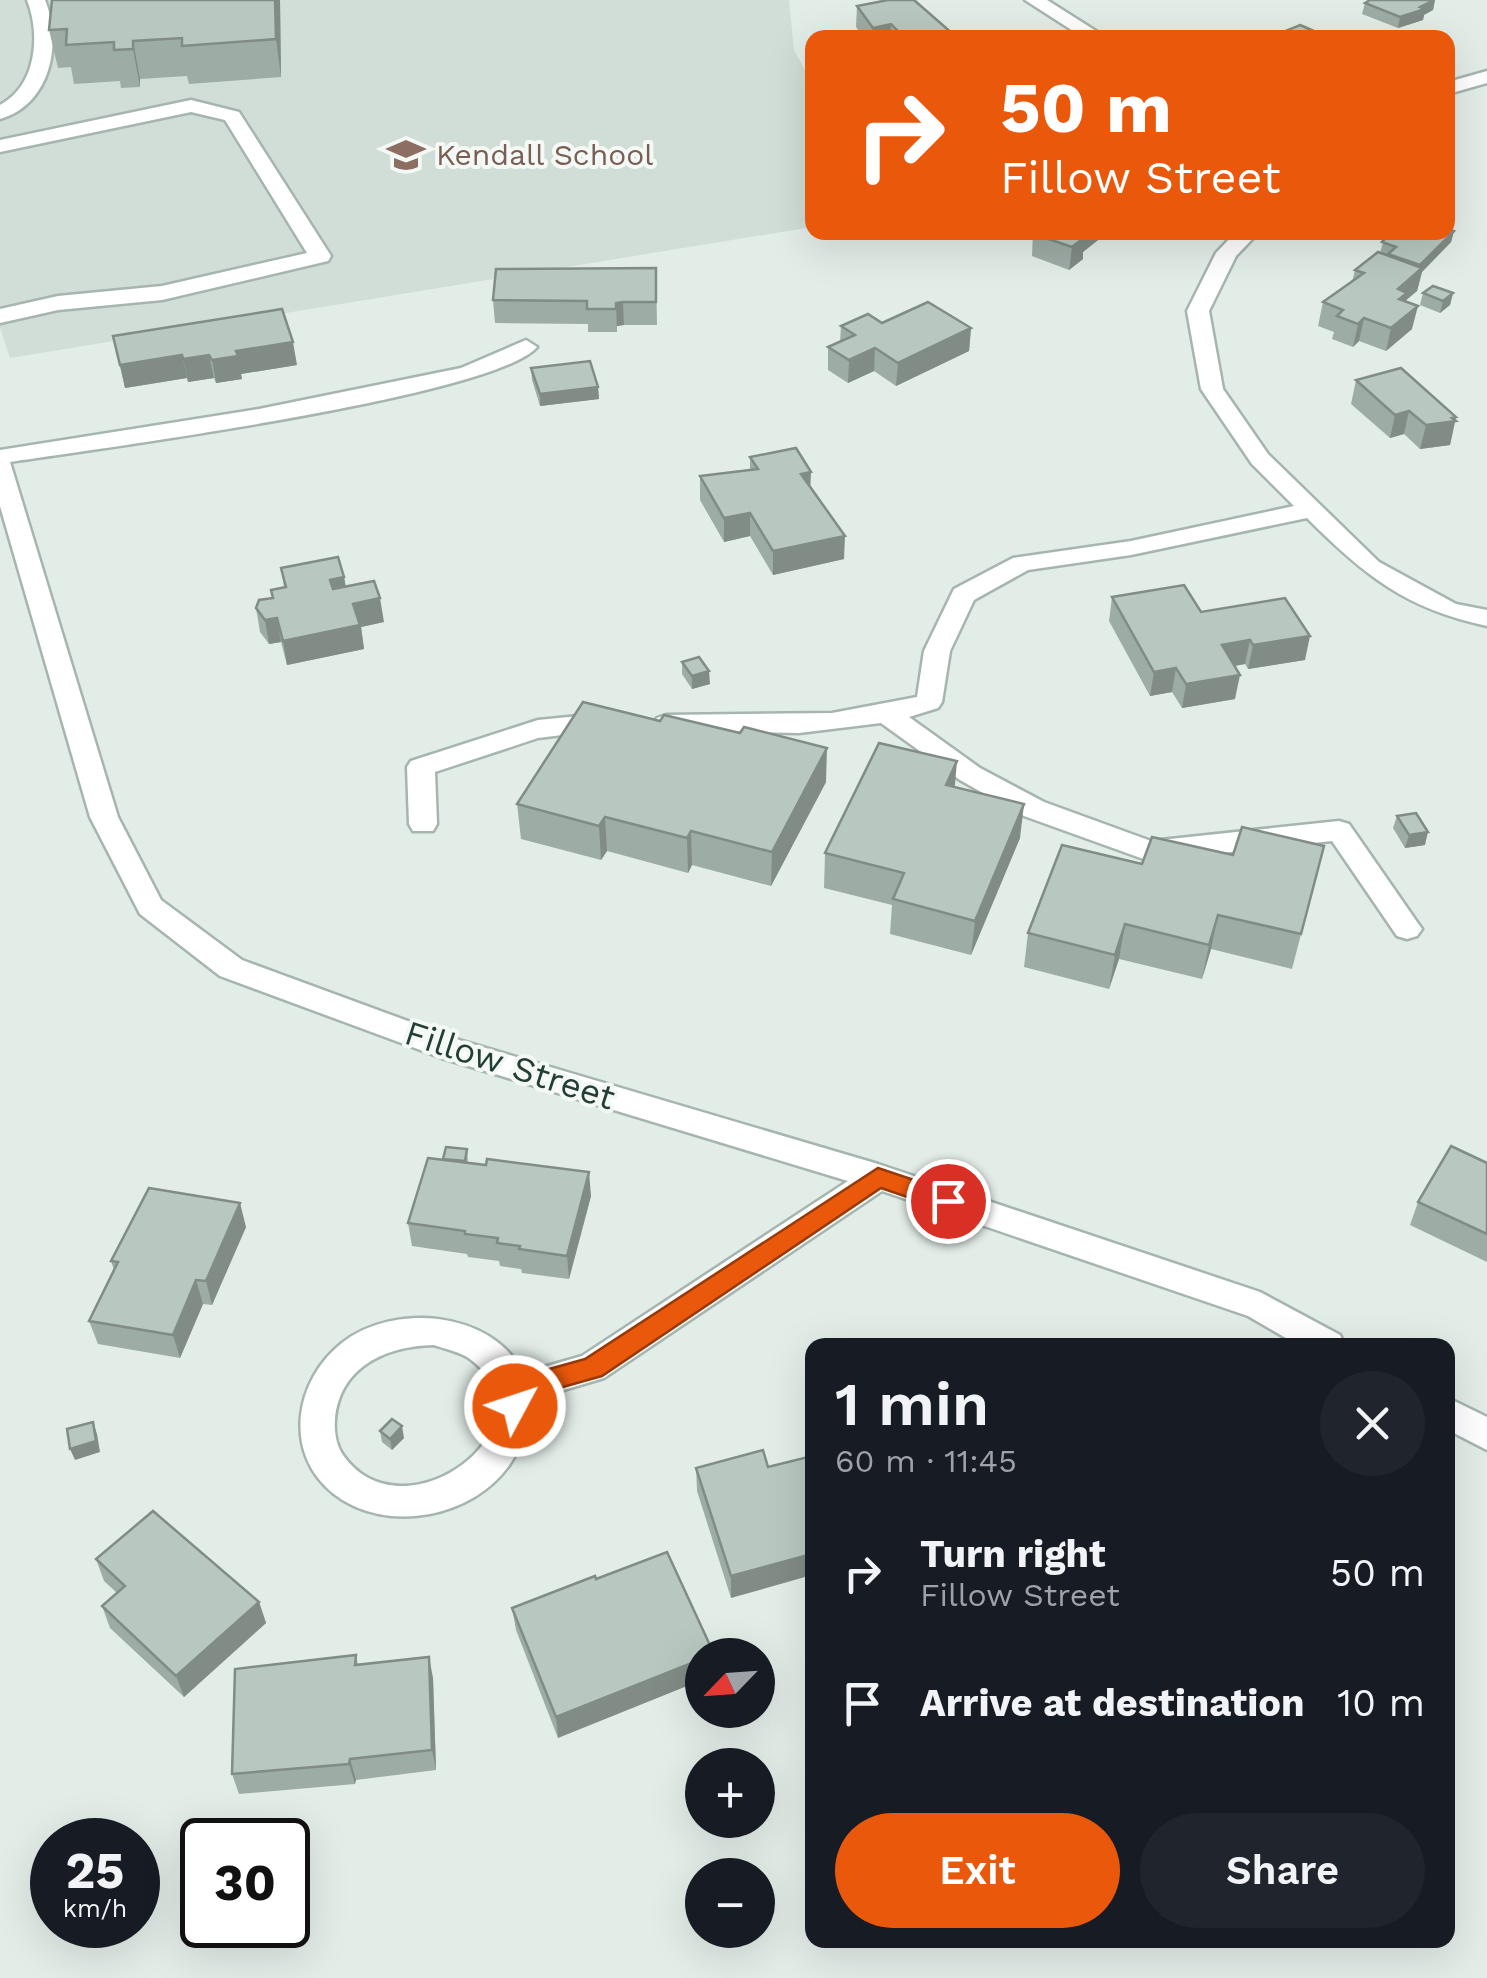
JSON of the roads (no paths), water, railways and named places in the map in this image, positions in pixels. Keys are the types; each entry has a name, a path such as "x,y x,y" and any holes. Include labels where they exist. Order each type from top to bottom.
{"street":[{"path":"0,113 29,94 36,77 44,22 36,0"},
{"path":"1034,0 1085,30"},
{"path":"1455,86 1487,77"},
{"path":"0,146 191,106 232,116 320,256 162,292 58,303 0,316"},
{"path":"1241,240 1227,253 1198,310 1212,389 1260,459 1370,567 1448,610 1487,618"},
{"path":"0,458 259,416 447,378 496,364 526,347"},
{"name":"Fillow Street","path":"0,465 104,817 150,907 232,968 453,1050 878,1178 1260,1306 1316,1338"},
{"path":"423,824 421,767 582,720 754,725 890,716 930,702 936,651 964,595 1022,564 1131,548 1312,510"},
{"path":"890,716 970,774 1034,809 1149,851 1339,831 1407,929"},
{"path":"513,1390 592,1368 878,1178"},
{"path":"435,1330 470,1340 498,1361 513,1390 514,1423 500,1456 472,1482 435,1498 394,1501 358,1490 330,1468 316,1437 317,1404 333,1373 362,1348 396,1333 435,1330"},
{"path":"1455,1417 1487,1435"}],"place":[{"name":"Kendall School","path":"406,155"}]}
